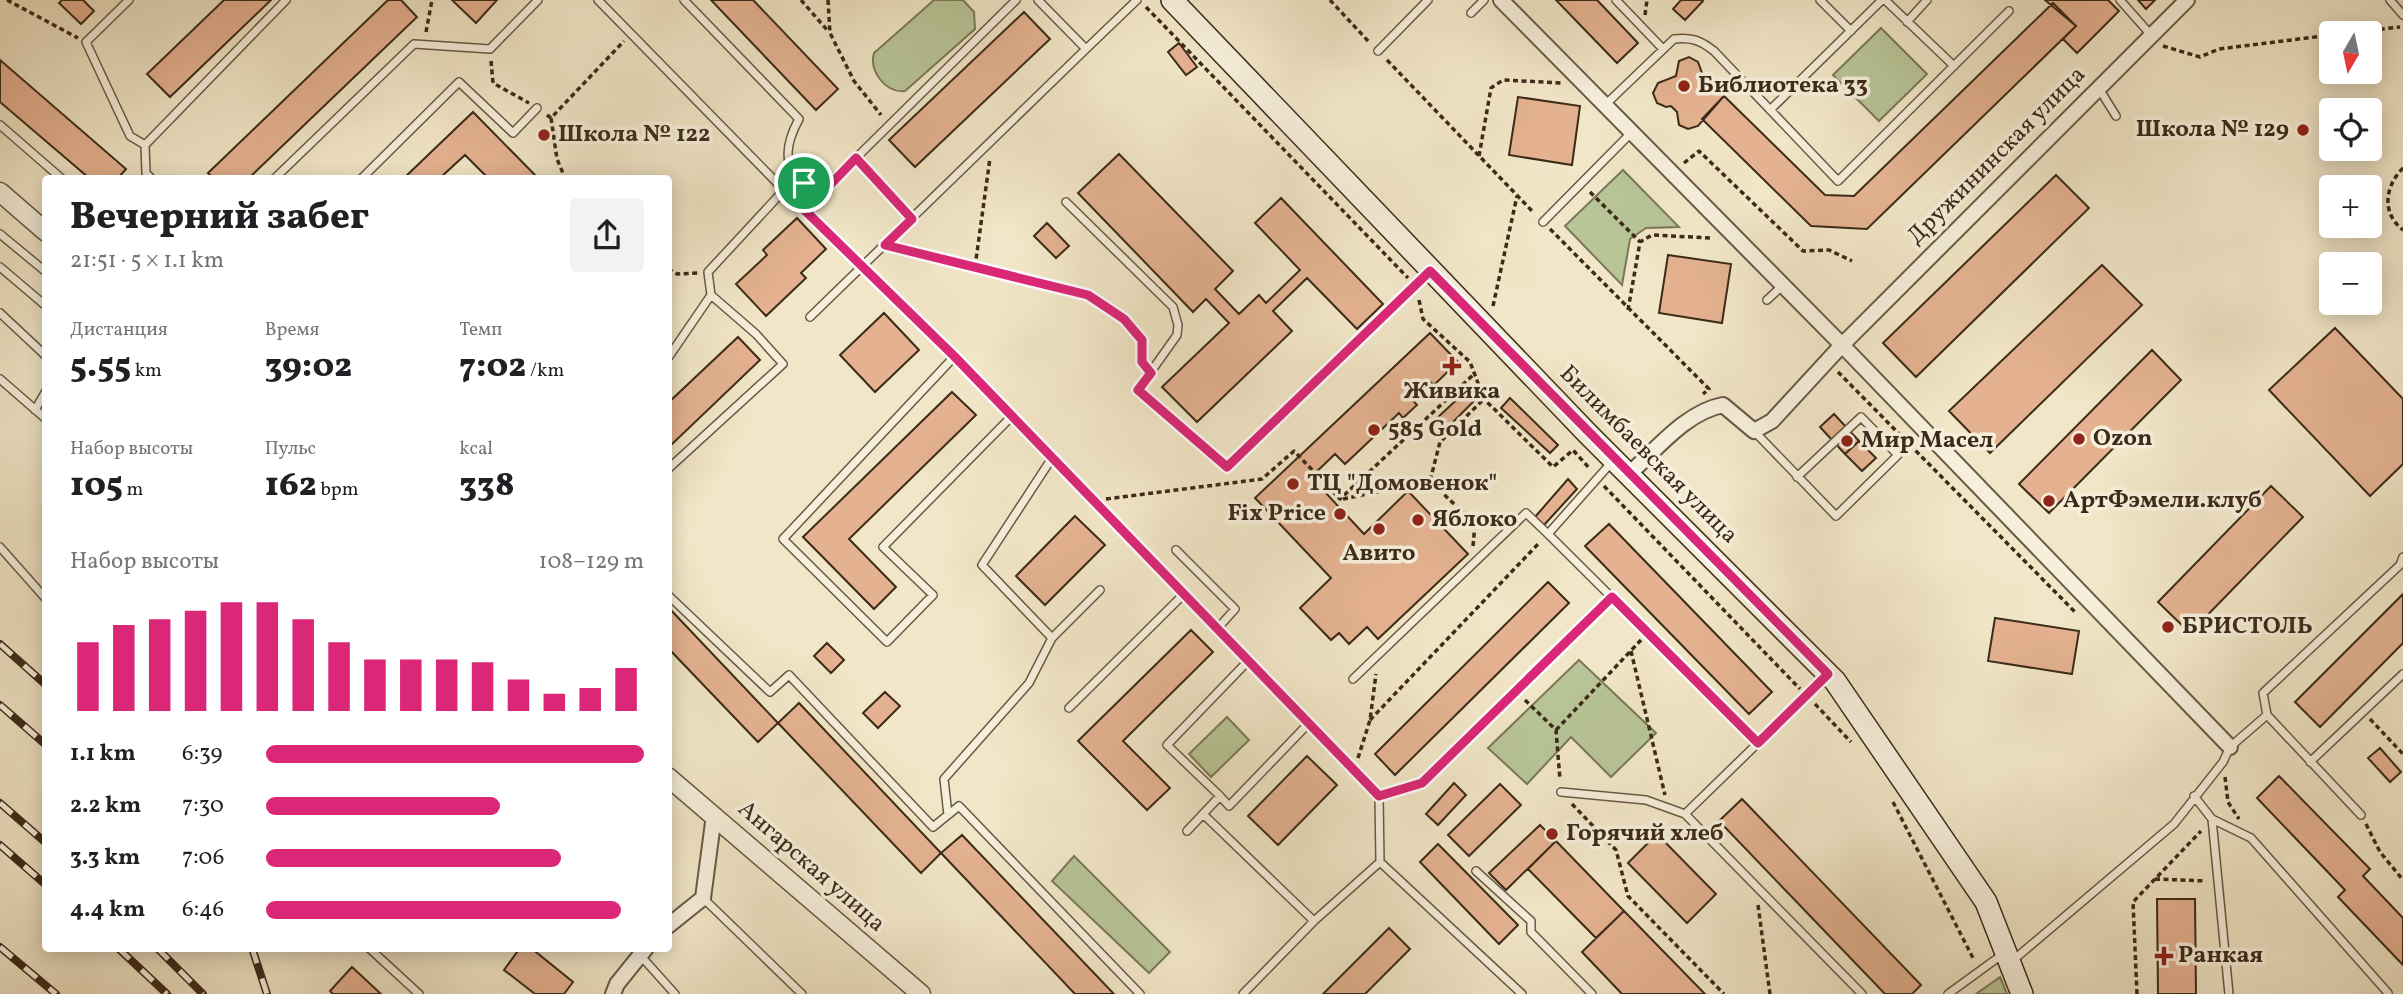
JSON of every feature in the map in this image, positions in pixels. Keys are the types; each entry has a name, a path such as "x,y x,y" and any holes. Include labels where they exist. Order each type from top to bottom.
{"main road":[{"name":"Билимбаевская улица","path":"1172,0 1423,278 1621,467 1828,674 1949,844 1986,902 2022,994"}],"street":[{"path":"1501,0 1842,345 2230,747"},
{"name":"Дружининская улица","path":"1754,430 1772,421 1842,345 2098,86 2187,0"},
{"path":"0,192 42,229"},
{"path":"1621,467 1708,408 1723,405 1754,430"},
{"name":"Ангарская улица","path":"672,780 920,994"},
{"path":"672,923 703,898 714,815"},
{"path":"613,994 617,984 643,952"}],"lane":[{"path":"129,0 86,43 130,136 145,145"},
{"path":"148,175 145,145 286,0"},
{"path":"278,175 414,44 489,49 538,0"},
{"path":"598,0 784,190 954,356 1379,796 1380,862 1521,994"},
{"path":"684,0 799,119 790,135 787,152 791,169 804,183"},
{"path":"672,465 783,364 756,334 711,295 708,272 784,190 804,183 829,186 1016,0"},
{"path":"1038,0 1086,49"},
{"path":"810,317 1138,0"},
{"path":"1378,51 1428,0"},
{"path":"1471,13 1484,0"},
{"path":"1616,0 1663,49"},
{"path":"1820,0 1851,31"},
{"path":"1770,110 1883,0 1954,66"},
{"path":"1907,22 1927,0"},
{"path":"2120,0 2151,35"},
{"path":"2390,0 2403,15"},
{"path":"1605,106 1674,38 1688,37 1701,41 1838,181 2009,12"},
{"path":"365,175 459,82 513,133 537,108"},
{"path":"2098,86 2116,116"},
{"path":"0,125 58,175"},
{"path":"1543,222 1631,133"},
{"path":"856,158 912,219"},
{"path":"1066,202 1172,307 1178,326 1177,335 1138,390 1227,467 1423,278"},
{"path":"0,234 42,269"},
{"path":"0,267 42,303"},
{"path":"1767,300 1782,287"},
{"path":"672,352 711,295"},
{"path":"0,313 42,352"},
{"path":"954,356 783,539 887,642 933,595 883,547 1012,416"},
{"path":"0,379 42,416"},
{"path":"35,410 42,398"},
{"path":"1754,430 1797,477 1836,516 1898,454 1861,417 1797,477"},
{"path":"1052,458 982,565 1052,638"},
{"path":"1548,534 1597,478 1621,467"},
{"path":"1353,679 1526,513 1758,743"},
{"path":"0,547 42,594"},
{"path":"1176,550 1235,609 1217,629"},
{"path":"2361,815 2267,715 2263,692 2402,564"},
{"path":"948,815 944,779 1029,683 1052,638 1100,590"},
{"path":"1069,708 1184,594"},
{"path":"1379,796 1422,783 1612,597"},
{"path":"672,599 770,692 789,675 933,827 959,806 1140,994"},
{"path":"1248,661 1167,745 1229,806 1309,723"},
{"path":"1685,814 1828,674"},
{"path":"2310,762 2403,674"},
{"path":"1953,993 1980,972 2009,957 2174,824 2223,762 2230,747 2267,715"},
{"path":"1561,793 1646,800 1685,814 1862,994"},
{"path":"1187,831 1220,796"},
{"path":"2194,796 2212,819 2251,838 2388,993"},
{"path":"1203,814 1314,921"},
{"path":"2212,819 2229,994"},
{"path":"1243,994 1314,921 1380,862"},
{"path":"1476,871 1531,921 1531,932 1592,994"},
{"path":"703,898 802,994"},
{"path":"373,952 419,994"},
{"path":"643,952 675,994"}],"path":[{"path":"7,0 86,43"},
{"path":"424,45 432,0"},
{"path":"801,0 830,33 854,81 889,125"},
{"path":"828,0 830,33"},
{"path":"1138,0 1423,278 1423,319 1471,362 1485,399 1553,467 1573,450 1854,745"},
{"path":"1330,0 1628,310 1709,389 1699,397"},
{"path":"2382,29 2403,26"},
{"path":"551,118 631,35"},
{"path":"2151,35 2166,48 2200,57 2219,49 2319,36"},
{"path":"489,49 493,83 551,118 556,159 564,175"},
{"path":"1479,156 1491,88 1503,80 1562,83"},
{"path":"975,267 992,141"},
{"path":"1683,165 1699,151 1803,251 1829,250 1852,261"},
{"path":"2403,168 2392,181 2387,199 2391,217 2403,230"},
{"path":"1582,183 1640,242"},
{"path":"1501,315 1492,305 1517,196"},
{"path":"1628,310 1640,242 1652,235 1711,238"},
{"path":"885,245 1088,295 1110,308 1142,340 1142,362 1151,373"},
{"path":"672,271 677,274 708,272"},
{"path":"1829,359 1838,372 2079,616"},
{"path":"1340,499 1475,373"},
{"path":"1430,481 1440,442 1485,399"},
{"path":"1616,434 1624,441 1644,447"},
{"path":"1094,501 1262,480 1294,451 1340,499"},
{"path":"1340,499 1430,481"},
{"path":"1430,481 1475,524 1472,565"},
{"path":"1370,720 1548,534"},
{"path":"1556,730 1648,633"},
{"path":"1631,651 1668,808"},
{"path":"1354,770 1370,720 1379,653"},
{"path":"1516,691 1556,730 1561,793 1616,850 1628,896 1724,994"},
{"path":"2363,712 2403,754"},
{"path":"2223,762 2228,802 2251,838"},
{"path":"1892,801 1980,972"},
{"path":"2361,815 2380,852 2403,880"},
{"path":"2137,994 2133,902 2212,819"},
{"path":"2155,879 2207,881 2210,886"},
{"path":"1755,885 1770,994"}],"green space":[{"path":"934,0 963,0 974,12 975,29 905,91 885,85 876,73 874,53"},
{"path":"1881,28 1927,74 1879,121 1833,75"},
{"path":"1623,170 1679,227 1646,228 1630,239 1622,285 1565,226"},
{"path":"1579,660 1656,733 1611,777 1571,737 1527,784 1488,748"},
{"path":"1227,717 1249,740 1211,777 1189,754"},
{"path":"1074,856 1170,952 1149,973 1052,881"},
{"path":"2000,977 2007,994 1976,994"}],"building":[{"path":"62,0 83,0 94,11 81,24 59,3"},
{"path":"224,0 271,0 170,97 147,74"},
{"path":"388,0 401,0 417,17 252,175 208,173"},
{"path":"452,0 497,0 476,23"},
{"path":"711,0 753,0 838,89 816,110"},
{"path":"1556,0 1597,0 1638,43 1617,63"},
{"path":"1681,0 1703,1 1685,20 1673,9"},
{"path":"2045,0 2108,0 2119,11 2077,53 2063,39 2076,26"},
{"path":"2138,0 2155,0 2146,9"},
{"path":"2053,3 2076,26 1867,229 1811,226 1702,119 1724,96 1825,195 1854,196"},
{"path":"1024,12 1050,39 915,167 889,140"},
{"path":"1179,43 1197,67 1186,75 1168,52"},
{"path":"1689,57 1698,62 1706,84 1722,87 1724,96 1698,126 1688,129 1679,125 1677,112 1671,106 1657,103 1653,93 1658,83 1676,76 1679,61"},
{"path":"0,60 126,169 121,175 85,175 0,102"},
{"path":"1518,97 1580,106 1572,165 1509,155"},
{"path":"473,112 535,175 485,175 465,155 443,175 407,175"},
{"path":"1119,154 1233,271 1215,289 1239,314 1259,295 1266,303 1300,270 1255,223 1281,198 1383,304 1357,329 1307,278 1273,311 1292,331 1197,422 1162,387 1229,323 1206,299 1193,312 1078,193"},
{"path":"2056,175 2089,208 1916,377 1883,343"},
{"path":"797,218 826,249 801,273 806,278 766,316 736,284 767,255 763,250"},
{"path":"1047,223 1069,246 1056,258 1034,236"},
{"path":"1668,255 1731,264 1722,323 1659,313"},
{"path":"2102,265 2142,305 1990,453 1949,411"},
{"path":"884,313 919,350 875,392 840,355"},
{"path":"2335,328 2403,399 2403,464 2370,496 2269,390"},
{"name":"ТЦ \"Домовенок\"","path":"1430,333 1458,362 1434,385 1428,380 1410,397 1417,405 1403,418 1399,413 1345,464 1335,454 1311,477 1364,534 1408,491 1468,554 1378,639 1367,627 1349,644 1339,633 1331,640 1300,608 1331,578 1255,498"},
{"path":"738,337 760,360 672,444 672,399"},
{"path":"2152,350 2181,380 2049,513 2019,484"},
{"path":"1467,390 1476,399 1445,430 1435,420"},
{"path":"952,392 976,415 849,539 896,587 874,609 803,537"},
{"path":"1510,398 1558,445 1550,453 1501,408"},
{"path":"1834,414 1859,441 1845,454 1820,427"},
{"path":"1859,441 1876,458 1862,471 1845,454"},
{"path":"1568,479 1577,489 1544,525 1535,517"},
{"path":"2271,486 2303,517 2190,633 2158,602"},
{"path":"1075,516 1105,545 1045,605 1016,576"},
{"path":"1609,524 1772,692 1749,714 1585,546"},
{"path":"1548,582 1569,603 1395,775 1375,754"},
{"path":"2403,594 2403,643 2320,727 2295,702"},
{"path":"672,611 778,723 758,742 672,652"},
{"path":"1995,618 2079,631 2072,674 1988,661"},
{"path":"1191,630 1213,652 1123,741 1170,788 1147,810 1078,741"},
{"path":"827,643 844,660 831,673 814,656"},
{"path":"885,692 900,706 878,728 863,713"},
{"path":"799,703 941,853 921,873 778,723"},
{"path":"2380,748 2401,772 2390,782 2368,758"},
{"path":"1307,756 1337,785 1278,845 1248,816"},
{"path":"2279,776 2370,869 2363,876 2403,918 2403,965 2338,897 2345,890 2257,798"},
{"path":"1454,783 1466,795 1438,825 1426,814"},
{"path":"1500,784 1521,805 1469,856 1448,835"},
{"path":"1742,799 1921,985 1912,994 1885,994 1719,821"},
{"path":"1540,825 1556,841 1506,890 1489,873"},
{"path":"1657,834 1716,894 1687,923 1628,863"},
{"path":"962,835 1114,994 1075,994 941,853"},
{"path":"1556,841 1624,911 1596,938 1528,869"},
{"path":"1438,844 1518,925 1499,944 1420,862"},
{"path":"2157,899 2195,899 2196,994 2158,994"},
{"path":"1624,911 1705,994 1622,994 1582,952"},
{"path":"1389,928 1410,949 1365,994 1323,994"},
{"path":"517,952 536,952 573,982 564,994 535,994 504,970"},
{"path":"352,967 381,994 333,994 330,991"}],"railway":[{"path":"0,644 42,681"},
{"path":"0,705 42,742"},
{"path":"0,803 42,840"},
{"path":"0,845 42,882"},
{"path":"0,947 56,994"},
{"path":"122,952 167,994"},
{"path":"161,952 203,994"},
{"path":"253,952 267,994"}],"place":[{"name":"Библиотека 33","path":"1684,86"},
{"name":"Школа № 129","path":"2303,130"},
{"name":"Школа № 122","path":"544,135"},
{"name":"Живика","path":"1452,366"},
{"name":"585 Gold","path":"1374,430"},
{"name":"Ozon","path":"2079,439"},
{"name":"Мир Масел","path":"1847,441"},
{"name":"ТЦ \"Домовенок\"","path":"1293,484"},
{"name":"АртФэмели.клуб","path":"2049,501"},
{"name":"Fix Price","path":"1340,514"},
{"name":"Яблоко","path":"1418,520"},
{"name":"Авито","path":"1379,529"},
{"name":"БРИСТОЛЬ","path":"2168,627"},
{"name":"Горячий хлеб","path":"1552,834"},
{"name":"Ранкая","path":"2164,956"}],"route":[{"path":"856,158 912,219 885,245 1088,295 1110,308 1137,332 1142,340 1142,362 1151,373 1138,390 1227,467 1430,271 1828,674 1758,743 1612,597 1422,783 1379,796 954,356 784,190 804,183 829,186 856,158"}]}
